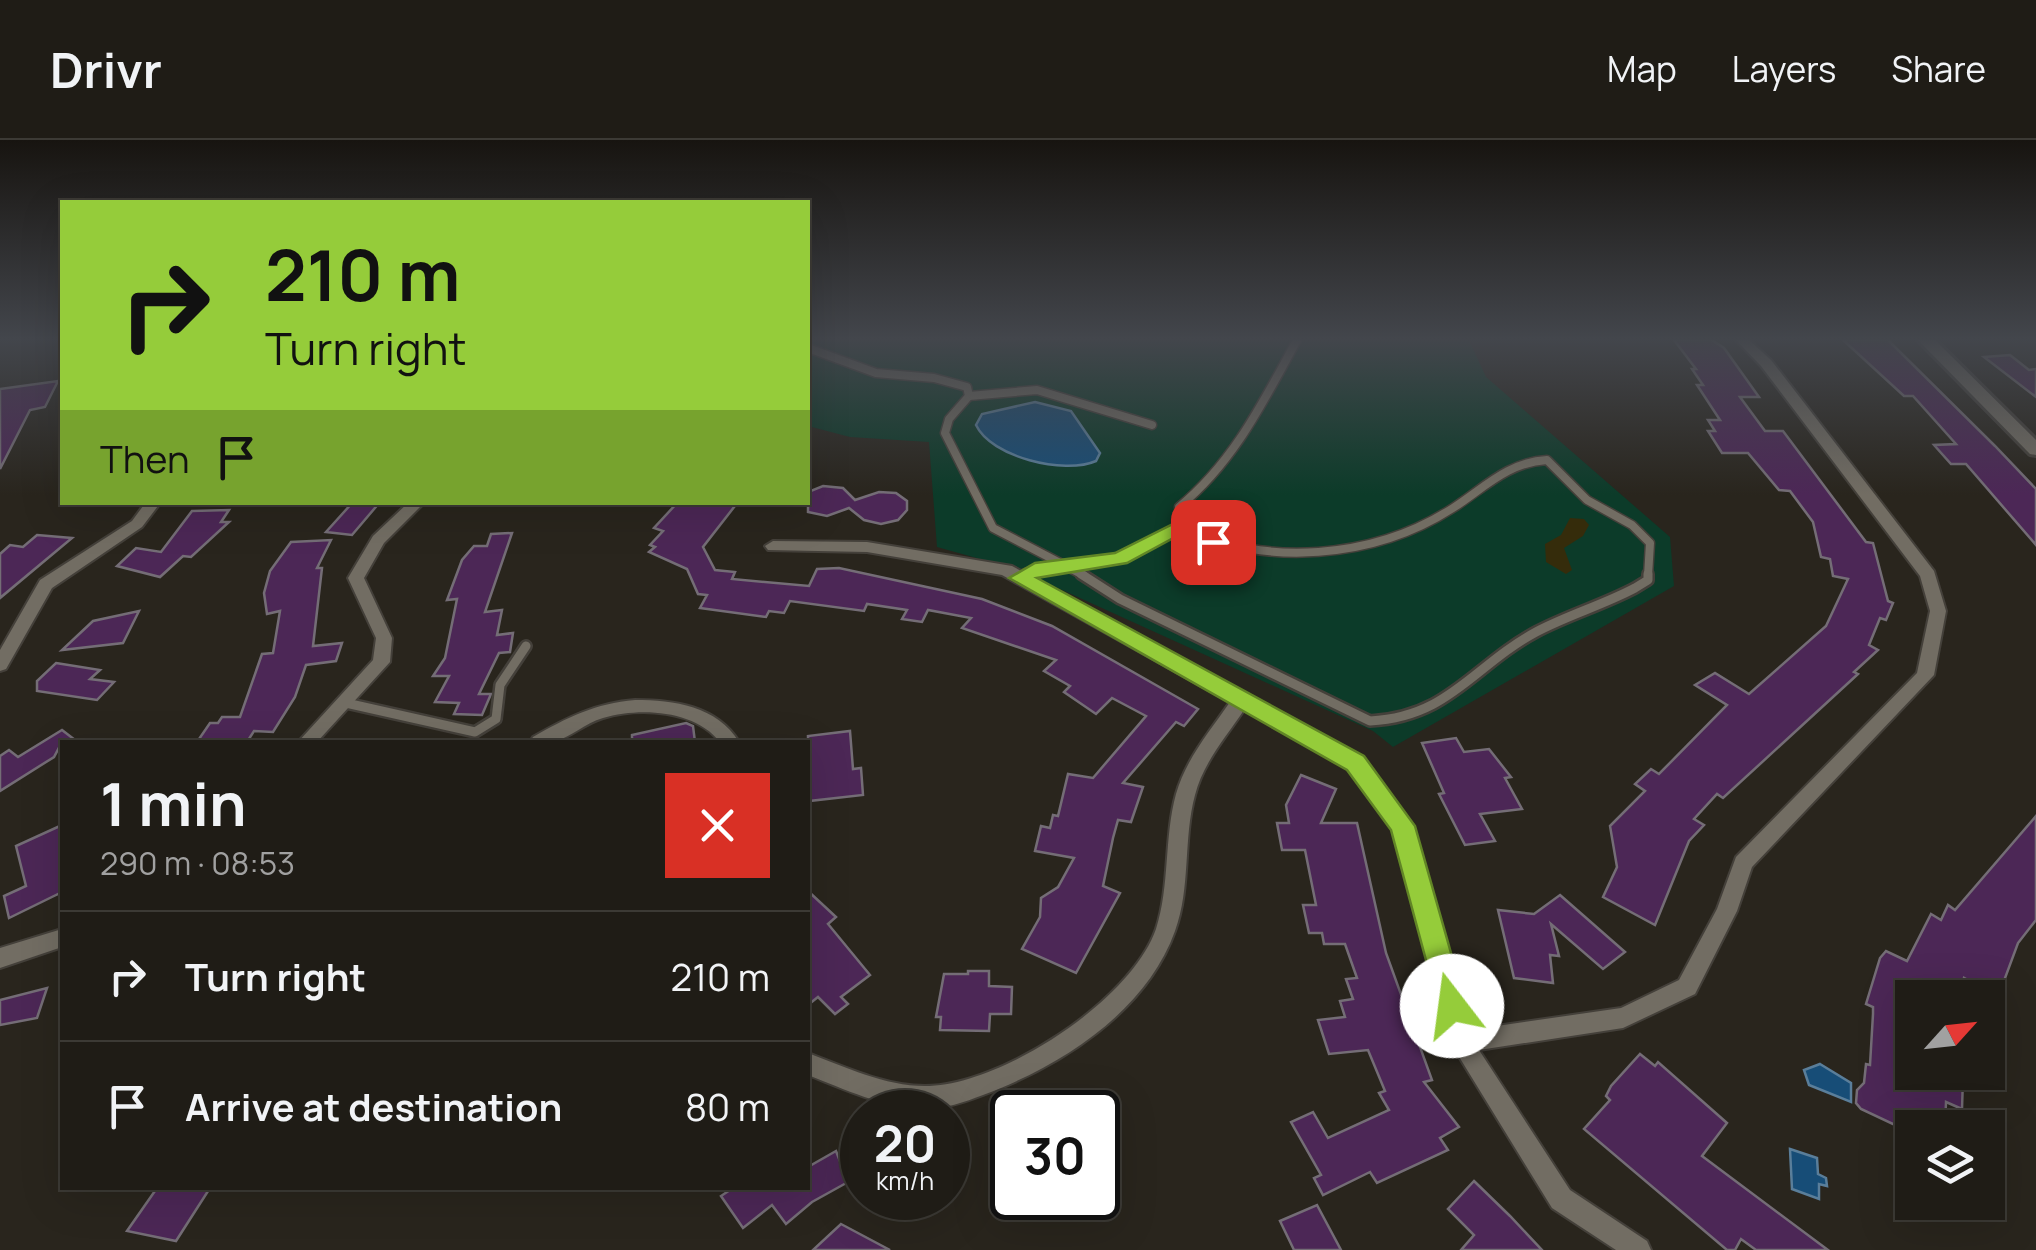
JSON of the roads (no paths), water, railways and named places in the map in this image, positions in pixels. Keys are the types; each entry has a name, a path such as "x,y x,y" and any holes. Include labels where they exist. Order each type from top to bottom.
{"street":[{"path":"1461,1042 1623,1018 1687,986 1727,911 1742,863 1925,675 1938,611 1928,575 1789,392"},
{"path":"1978,392 2036,450"},
{"path":"0,666 46,584 137,524 152,505"},
{"path":"309,740 369,680 384,651 379,625 357,584 360,567 378,540 415,505"},
{"path":"773,546 867,547 1006,570 1355,763 1403,826 1461,1042 1561,1199 1638,1250"},
{"path":"810,1065 872,1087 932,1098 1005,1074 1045,1054 1124,996 1166,930 1186,792 1240,700"},
{"path":"543,740 572,722 636,706 668,709 708,721 729,740"},
{"path":"0,958 60,939"}],"lane":[{"path":"968,392 969,396"},
{"path":"1017,392 969,396 949,419 945,434 993,528 1066,565 1120,600 1370,721 1400,722 1436,710 1530,635 1630,592 1648,580 1650,543 1632,525 1587,500 1547,460 1522,462 1441,516 1386,537 1324,549 1246,551 1213,542 1181,526"},
{"path":"1042,392 1096,412 1152,425"},
{"path":"1181,526 1179,508 1208,483 1244,438 1269,392"},
{"path":"1020,578 1066,565 1120,559 1181,526"},
{"path":"346,703 476,732 496,720 500,685 526,646"}],"water":[{"path":"1035,402 1071,411 1100,453 1096,461 1066,466 1030,460 997,446 976,425 982,414"},
{"path":"1820,1064 1851,1083 1851,1102 1809,1085 1804,1070"},
{"path":"1790,1149 1817,1158 1818,1174 1826,1178 1827,1186 1819,1184 1819,1199 1792,1189"}]}
